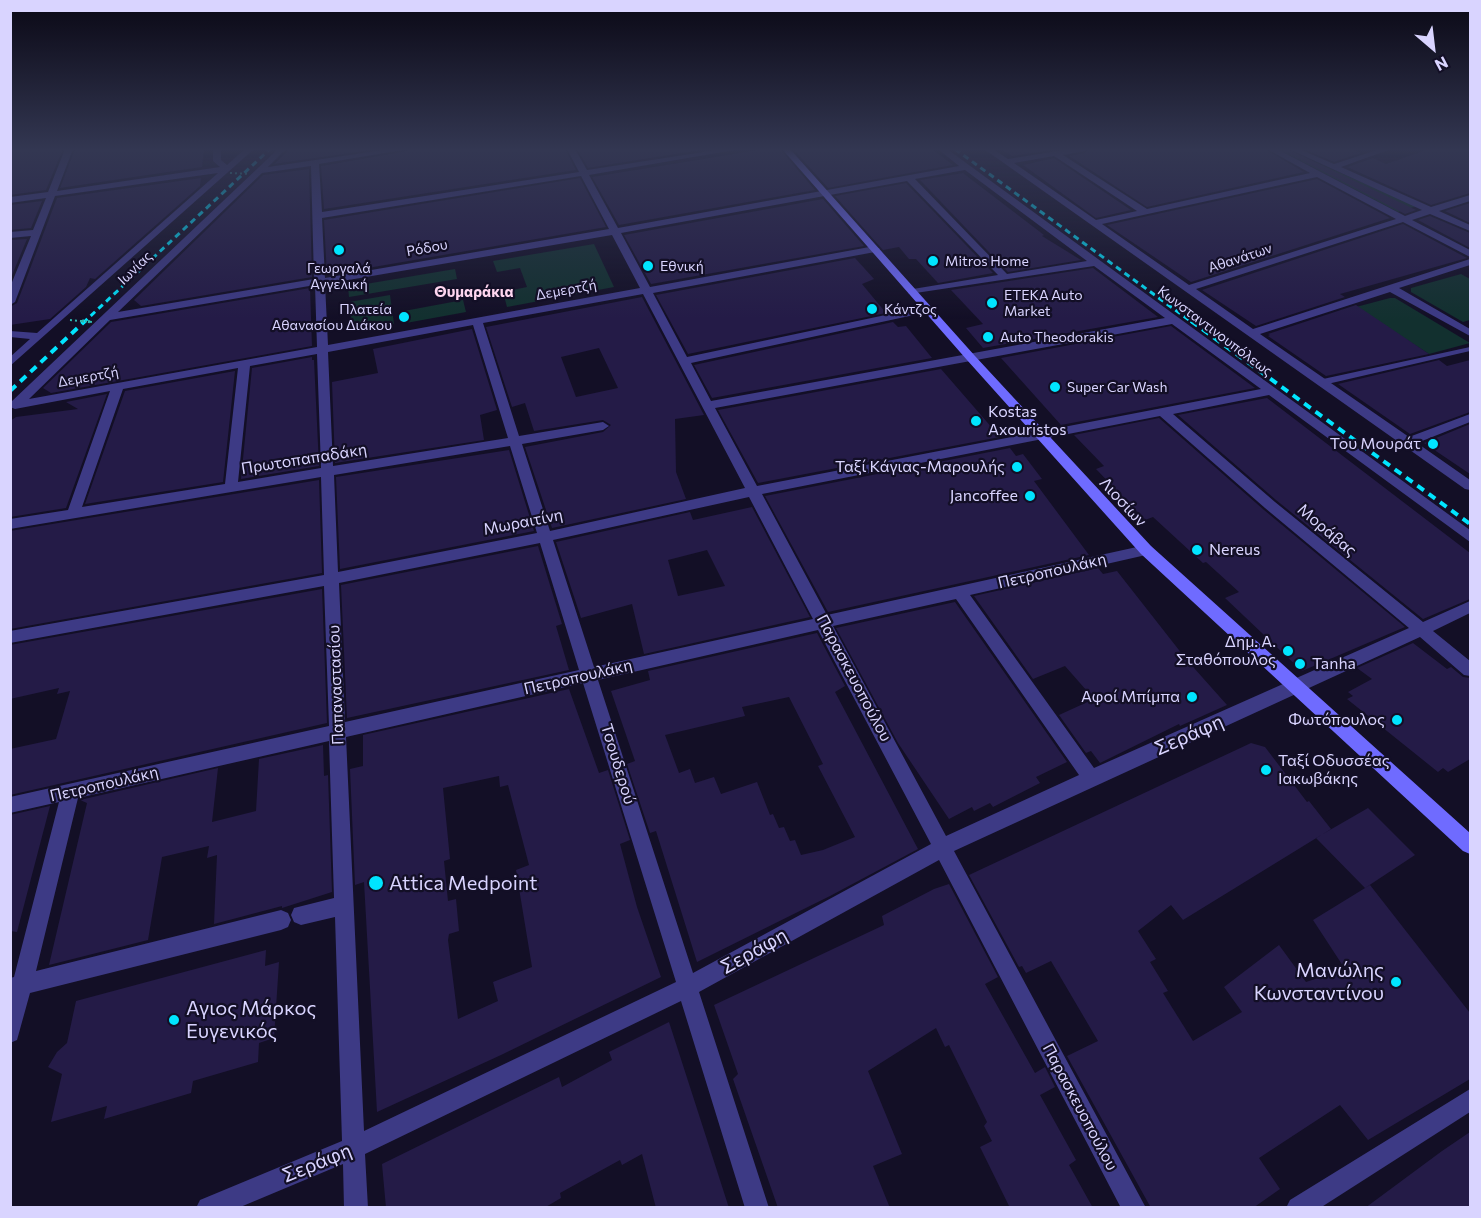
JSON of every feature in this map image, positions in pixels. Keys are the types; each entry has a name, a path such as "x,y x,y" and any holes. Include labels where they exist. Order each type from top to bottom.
{"main road":[{"name":"Λιοσίων","path":"837,206 1146,550 1470,845"}],"street":[{"path":"10,302 15,279 48,206"},
{"name":"Ιωνίας","path":"10,363 189,206"},
{"name":"Ιωνίας","path":"13,407 220,206"},
{"name":"Παπαναστασίου","path":"317,206 356,1208"},
{"path":"317,216 380,206"},
{"name":"Παρασκευοπούλου","path":"602,206 1134,1208"},
{"name":"Ρόδου","path":"105,318 758,206"},
{"path":"936,206 1005,277"},
{"name":"Κωνσταντινουπόλεως","path":"1020,206 1470,537"},
{"name":"Κωνσταντινουπόλεως","path":"1070,206 1470,486"},
{"path":"1136,206 1144,211"},
{"path":"1094,223 1168,206"},
{"path":"1378,206 1470,254"},
{"path":"1421,206 1470,228"},
{"name":"Αθανάτων","path":"1188,288 1448,206"},
{"path":"10,236 38,232"},
{"name":"Δεμερτζή","path":"13,407 875,249"},
{"path":"914,292 1097,262"},
{"path":"1253,333 1470,262"},
{"path":"1391,288 1470,333"},
{"path":"685,361 928,309"},
{"path":"708,405 1175,320"},
{"name":"Τσουδερού","path":"477,321 757,1208"},
{"path":"10,334 39,338"},
{"path":"231,488 244,364"},
{"path":"73,514 118,386"},
{"name":"Μωραιτίνη","path":"10,637 332,579 545,537 754,491 1271,392"},
{"name":"Μοράβας","path":"1164,413 1420,631 1470,670"},
{"path":"1408,442 1470,418"},
{"name":"Πρωτοπαπαδάκη","path":"10,524 603,426"},
{"name":"Πετροπουλάκη","path":"10,805 1146,550"},
{"path":"959,592 1091,778"},
{"name":"Σεράφη","path":"208,1208 354,1148 688,987 944,847 1470,607"},
{"path":"10,1033 17,986 71,791"},
{"path":"17,986 344,904"},
{"path":"1298,1208 1470,1100"}],"lane":[{"path":"1323,382 1470,349"}],"path":[{"path":"70,320 92,322"}],"green space":[{"path":"1386,206 1417,206 1398,212"},
{"path":"594,244 614,287 507,307 503,292 527,287 520,268 497,272 493,261"},
{"path":"455,269 457,279 349,297 348,287"},
{"path":"1461,274 1470,279 1470,320 1463,322 1411,292 1411,288"},
{"path":"390,295 394,324 353,332 349,302"},
{"path":"1395,298 1470,343 1429,354 1356,307"},
{"path":"463,300 466,312 406,323 404,311"}],"building":[{"path":"10,206 40,206 31,228 10,230"},
{"path":"54,206 178,206 95,279 90,278 86,287 50,319 10,325 10,307 17,303"},
{"path":"231,206 310,206 312,277 141,306 134,300"},
{"path":"324,206 344,206 324,209"},
{"path":"410,206 595,206 606,227 327,275 324,220"},
{"path":"608,206 726,206 619,225"},
{"path":"785,206 829,206 864,246 651,284 624,235"},
{"path":"844,206 928,206 993,273 938,283 916,259 909,259 899,247 883,250"},
{"path":"945,206 1006,206 1044,235 1042,236 1081,260 1008,272"},
{"path":"1079,206 1125,206 1131,210 1096,218"},
{"path":"1194,206 1367,206 1390,218 1191,282 1107,225"},
{"path":"1389,206 1407,206 1416,210 1405,214"},
{"path":"1470,206 1470,223 1445,211"},
{"path":"1430,216 1470,233 1470,248 1418,220"},
{"path":"1403,224 1467,258 1340,294 1345,297 1256,326 1202,290"},
{"path":"27,239 10,280 10,240"},
{"path":"855,258 874,279 862,284 886,313 688,354 656,295"},
{"path":"1093,268 1158,317 983,348 966,328 983,324 951,290"},
{"path":"310,288 312,346 51,393 43,388 111,322"},
{"path":"642,297 704,415 675,419 676,472 686,499 552,528 525,447 603,432 611,425 603,420 534,431 525,403 512,407 486,327","holes":["599,348 618,388 576,397 561,357"]},
{"path":"1356,305 1429,354 1326,376 1268,336 1270,335 1268,334"},
{"path":"893,322 898,327 906,326 932,358 712,398 694,365"},
{"path":"1171,326 1255,388 1061,425 1001,358"},
{"path":"472,329 497,410 480,415 484,440 335,463 332,382 378,373 373,349"},
{"path":"312,357 314,360 319,466 241,479 252,368"},
{"path":"1439,360 1447,366 1470,360 1470,412 1410,434 1338,384"},
{"path":"941,369 1000,437 758,483 718,410"},
{"path":"235,371 223,482 85,504 125,391"},
{"path":"107,394 66,508 10,517 10,421 16,417 78,409 66,402"},
{"path":"1267,398 1470,553 1470,599 1423,619 1276,500 1178,415"},
{"path":"1159,418 1264,510 1405,627 1302,671 1225,598 1239,592 1206,562 1203,563 1153,517 1145,520 1096,469 1104,466 1074,435"},
{"path":"1470,424 1470,474 1424,443"},
{"path":"1010,448 1016,456 1023,454 1042,479 1034,481 1089,555 828,612 765,496"},
{"path":"509,450 534,531 340,569 336,477"},
{"path":"319,480 322,573 10,629 10,531"},
{"path":"752,507 810,617 644,654 632,604 581,618 556,542 690,512 693,520","holes":["707,550 725,586 678,596 668,560"]},
{"path":"538,546 562,624 556,626 569,670 347,718 341,585"},
{"path":"1098,568 1103,574 1117,571 1186,659 1227,705 1180,726 1179,724 1100,763 1091,751 1086,753 1059,715 1094,699 1065,666 1033,679 974,596"},
{"path":"322,589 327,723 10,795 10,749 56,739 70,691 57,694 59,688 10,699 10,645"},
{"path":"955,602 1067,762 1036,777 1040,783 993,807 990,803 974,811 972,807 949,819 898,743 836,628"},
{"path":"817,633 845,686 835,692 918,849 697,962 656,831 650,833 627,764 635,761 611,691 650,680 648,671","holes":["789,697 823,764 818,766 855,837 823,850 801,855 795,840 790,841 784,827 779,828 773,814 770,815 757,782 721,794 714,777 695,783 690,769 679,773 665,735 745,716 742,707"]},
{"path":"1413,643 1447,669 1451,667 1463,677 1470,678 1470,759 1448,772 1443,768 1438,772 1347,699 1353,696 1348,692 1372,679 1357,668"},
{"path":"569,689 599,773 608,770 630,840 620,844 637,907 661,977 377,1112 364,882 355,885 350,769 363,766 363,735","holes":["499,776 500,787 508,785 529,865 516,870 532,967 493,982 498,1001 458,1019 448,940 449,934 459,931 456,899 448,901 444,861 450,859 443,788"]},
{"path":"1251,743 1265,747 1331,829 1183,920 1171,905 1138,931 1156,959 1150,962 1168,991 1163,993 1193,1041 1242,1012 1224,987 1279,945 1306,982 1345,969 1313,920 1370,885 1470,1013 1470,1079 1368,1140 1340,1105 1259,1158 1280,1189 1253,1208 1151,1208 1067,1056 1098,1041 1051,961 1026,973 1022,966 1019,967 969,875"},
{"path":"323,745 324,776 328,775 332,892 282,908 282,906 214,924 217,855 207,858 209,846 162,857 148,940 49,965 87,803 80,800 218,768 212,822 256,811 259,759"},
{"path":"50,806 17,932 10,931 10,815"},
{"path":"1368,808 1415,855 1365,888 1316,838"},
{"path":"949,884 998,977 985,984 1035,1073 1045,1067 1055,1087 1040,1095 1076,1160 1069,1165 1093,1208 1010,1208 980,1147 992,1141 984,1126 987,1122 949,1045 945,1047 936,1028 868,1071 902,1154 873,1166 890,1208 778,1208 733,1079 738,1074 714,1005 884,925 882,916 934,889"},
{"name":"Αγιος Μάρκος Ευγενικός","path":"266,950 265,966 279,962 274,1038 259,1043 258,1062 193,1081 191,1093 104,1119 107,1106 51,1122 62,1074 48,1067 57,1052 67,1043 76,1001"},
{"path":"669,1022 729,1208 656,1208 642,1154 622,1165 620,1160 560,1193 561,1198 544,1208 386,1208 382,1164 559,1077 562,1087 612,1060 609,1052"},
{"path":"1470,1132 1470,1208 1365,1208 1442,1151"}],"railway":[{"path":"83,323 209,206"},
{"path":"1033,206 1193,323"},
{"path":"10,391 85,321"},
{"path":"1191,321 1470,524"}],"place":[{"name":"Γεωργαλά Αγγελική","path":"339,250"},
{"name":"Mitros Home","path":"933,261"},
{"name":"Εθνική","path":"648,266"},
{"name":"ETEKA Auto Market","path":"992,303"},
{"name":"Κάντζος","path":"872,309"},
{"name":"Πλατεία Αθανασίου Διάκου","path":"404,317"},
{"name":"Auto Theodorakis","path":"988,337"},
{"name":"Super Car Wash","path":"1055,387"},
{"name":"Kostas Axouristos","path":"976,421"},
{"name":"Του Μουράτ","path":"1433,444"},
{"name":"Ταξί Κάγιας-Μαρουλής","path":"1017,467"},
{"name":"Jancoffee","path":"1030,496"},
{"name":"Nereus","path":"1197,550"},
{"name":"Δημ. Α. Σταθόπουλος","path":"1288,651"},
{"name":"Tanha","path":"1300,664"},
{"name":"Αφοί Μπίμπα","path":"1192,697"},
{"name":"Φωτόπουλος","path":"1397,720"},
{"name":"Ταξί Οδυσσέας Ιακωβάκης","path":"1266,770"},
{"name":"Attica Medpoint","path":"376,883"},
{"name":"Μανώλης Κωνσταντίνου","path":"1396,982"},
{"name":"Αγιος Μάρκος Ευγενικός","path":"174,1020"}],"district":[{"name":"Θυμαράκια","path":"474,292"}]}
